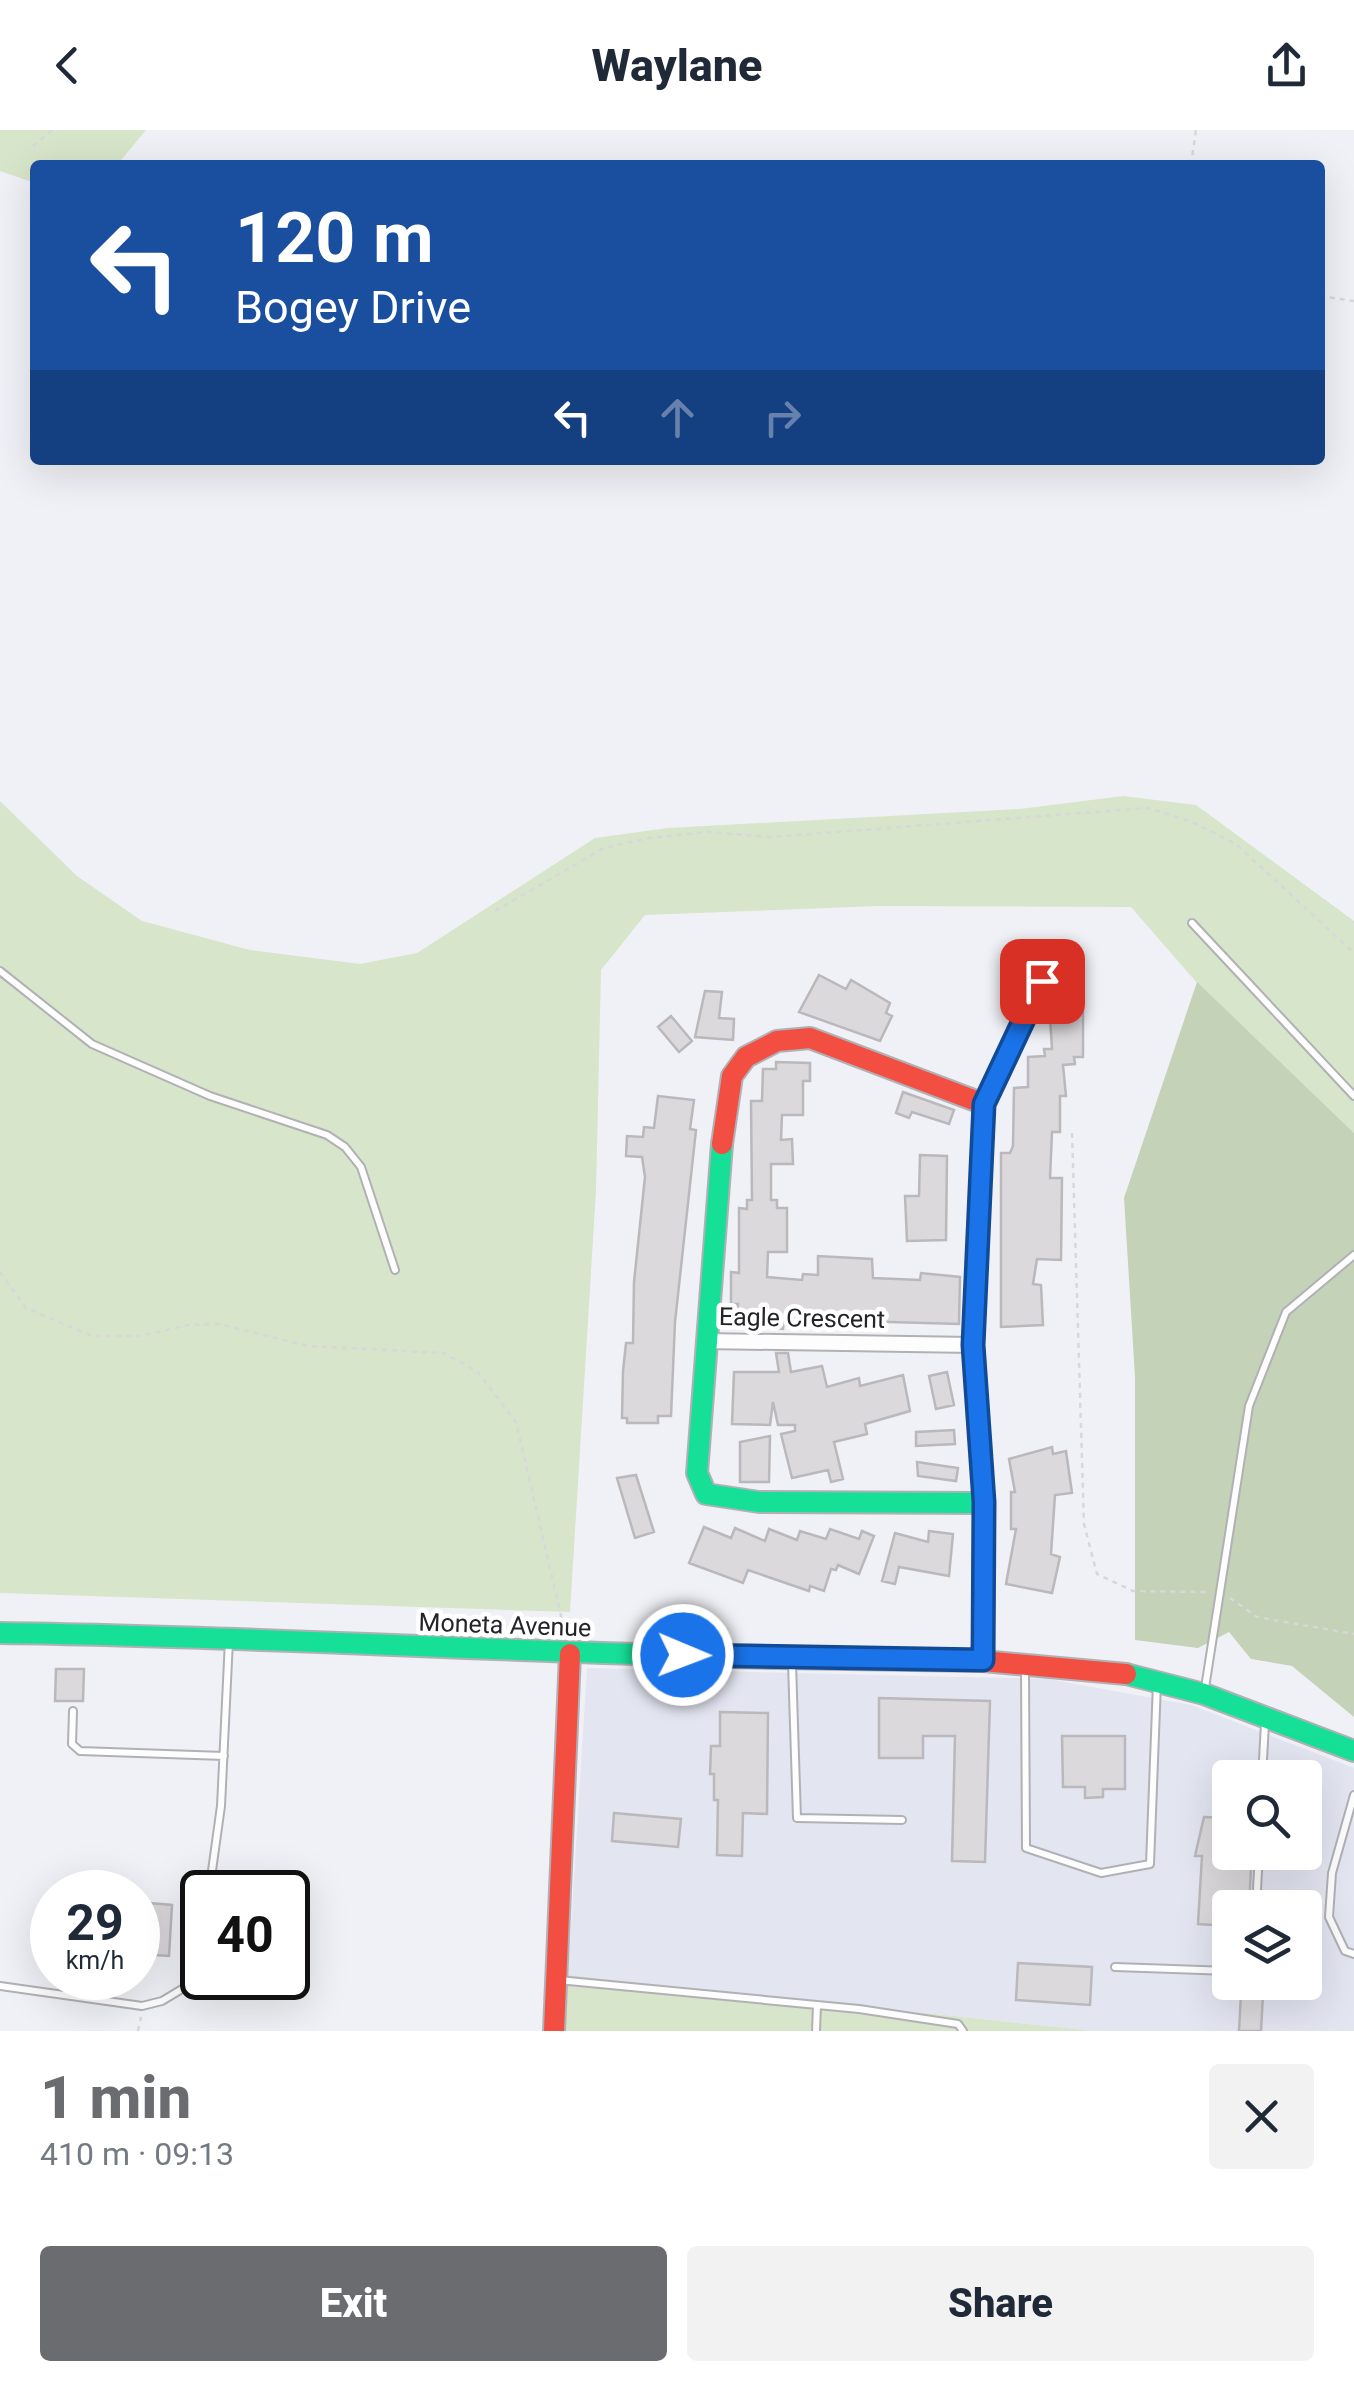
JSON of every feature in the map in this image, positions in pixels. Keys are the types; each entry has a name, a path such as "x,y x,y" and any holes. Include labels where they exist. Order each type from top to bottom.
{"street":[{"path":"983,1660 984,1502 973,1345 984,1104 1050,960"},
{"path":"704,1341 722,1139 732,1076 746,1057 777,1041 810,1038 984,1104"},
{"name":"Eagle Crescent","path":"973,1345 704,1341 697,1473 706,1494 760,1502 984,1502"},
{"name":"Moneta Avenue","path":"0,1633 230,1636 570,1654 983,1660 1157,1681 1204,1694 1354,1751"},
{"path":"554,2031 570,1654"}],"lane":[{"path":"1192,923 1354,1096"},
{"path":"0,971 92,1044 210,1096 327,1135 345,1147 360,1167 395,1270"},
{"path":"1204,1694 1249,1406 1286,1312 1354,1255"},
{"path":"212,1870 224,1756 230,1636"},
{"path":"792,1657 797,1818 902,1820"},
{"path":"1025,1664 1026,1848 1101,1873 1150,1864 1157,1681"},
{"path":"73,1710 72,1744 80,1751 224,1756"},
{"path":"1263,1760 1265,1717"},
{"path":"1354,1795 1332,1873 1329,1917 1345,1951 1354,1954"},
{"path":"1115,1967 1212,1970"},
{"path":"556,1980 816,2006 958,2024 963,2031"},
{"path":"0,1986 142,2006 162,2001 180,1990"},
{"path":"816,2006 816,2031"}],"path":[{"path":"33,146 52,130"},
{"path":"1191,160 1196,130"},
{"path":"1325,297 1354,301"},
{"path":"495,911 604,848 649,838 707,832 770,836 1148,808 1190,821 1236,844 1354,953"},
{"path":"1072,1133 1084,1524 1097,1574 1133,1591 1220,1593 1257,1617 1354,1634"},
{"path":"0,1272 26,1308 92,1336 140,1336 188,1325 220,1324 308,1346 442,1353 477,1371 516,1422 570,1654"}],"shaded area":[{"path":"587,1668 1048,1679 1191,1705 1354,1768 1354,2031 1093,2031 568,1975"}],"green space":[{"path":"0,130 146,130 121,160 30,160 30,181 0,171"},
{"path":"1123,796 1196,805 1354,921 1354,1133 1197,983 1131,907 878,906 645,915 601,970 596,1191 570,1612 0,1593 0,801 77,876 142,921 250,950 360,964 417,953 595,838 668,828 1020,809"},
{"path":"1197,982 1354,1133 1354,1717 1292,1666 1251,1659 1229,1632 1198,1648 1135,1640 1135,1377 1124,1198"},
{"path":"568,1975 1093,2031 561,2031"}],"building":[{"path":"819,975 846,989 851,980 890,1003 886,1013 892,1016 880,1041 799,1012"},
{"path":"705,991 722,992 719,1018 734,1019 733,1040 695,1037"},
{"path":"1083,1009 1083,1057 1074,1057 1075,1064 1063,1065 1066,1096 1060,1096 1060,1132 1052,1132 1050,1178 1062,1178 1061,1260 1037,1259 1033,1284 1041,1285 1043,1325 1001,1327 1001,1153 1010,1153 1013,1146 1014,1088 1028,1087 1028,1057 1045,1056 1044,1049 1052,1049 1050,1017 1054,1017 1054,1011"},
{"path":"671,1016 692,1041 679,1052 658,1027"},
{"path":"776,1062 810,1063 810,1081 803,1081 803,1115 782,1115 781,1140 792,1139 793,1164 771,1164 771,1200 777,1200 777,1208 787,1208 787,1252 768,1252 767,1277 802,1280 803,1274 818,1275 818,1256 872,1259 873,1278 920,1280 921,1273 960,1277 959,1324 784,1319 783,1329 761,1327 761,1321 737,1321 738,1304 731,1304 731,1272 739,1273 739,1208 747,1209 747,1200 752,1200 751,1101 762,1101 763,1069 776,1069"},
{"path":"903,1092 954,1110 949,1124 912,1112 909,1118 896,1113"},
{"path":"658,1096 694,1100 690,1129 696,1130 675,1322 671,1416 658,1416 658,1423 627,1423 627,1418 622,1418 623,1371 626,1343 633,1343 634,1282 645,1177 642,1157 626,1156 627,1136 643,1137 644,1127 654,1128"},
{"path":"920,1155 947,1156 946,1240 907,1241 905,1196 919,1196"},
{"path":"776,1353 788,1353 791,1372 822,1366 827,1387 859,1378 860,1386 903,1375 910,1411 865,1424 867,1434 834,1442 843,1479 831,1482 828,1470 792,1478 781,1434 795,1431 795,1425 778,1425 773,1402 770,1425 732,1424 734,1372 779,1372"},
{"path":"947,1372 954,1405 936,1409 929,1376"},
{"path":"954,1430 955,1444 916,1446 916,1432"},
{"path":"770,1436 769,1482 740,1482 740,1442"},
{"path":"1052,1447 1053,1454 1066,1451 1072,1493 1055,1495 1051,1554 1060,1557 1052,1593 1006,1584 1016,1529 1011,1529 1011,1492 1015,1492 1009,1459"},
{"path":"917,1462 958,1468 956,1481 918,1476"},
{"path":"636,1475 654,1532 635,1538 617,1478"},
{"path":"704,1527 731,1538 735,1528 765,1541 769,1529 797,1540 800,1531 826,1539 830,1529 859,1539 862,1531 874,1536 859,1574 838,1565 836,1570 831,1569 824,1591 810,1586 809,1591 748,1570 743,1583 689,1563"},
{"path":"929,1531 953,1534 949,1576 899,1567 895,1584 882,1581 895,1533 928,1542"},
{"path":"56,1669 84,1669 83,1701 55,1701"},
{"path":"879,1698 990,1701 985,1862 952,1861 955,1736 923,1736 923,1758 879,1758"},
{"path":"720,1712 768,1713 767,1814 743,1813 742,1856 717,1855 718,1800 714,1800 714,1774 710,1774 711,1746 720,1746"},
{"path":"1062,1736 1125,1736 1125,1789 1103,1789 1103,1797 1085,1798 1085,1787 1063,1787"},
{"path":"614,1813 681,1819 678,1847 612,1841"},
{"path":"1204,1817 1212,1817 1212,1870 1251,1870 1250,1890 1212,1890 1212,1925 1198,1924 1202,1856 1195,1856"},
{"path":"160,1904 172,1905 169,1956 160,1955"},
{"path":"1018,1963 1092,1967 1090,2005 1016,2000"},
{"path":"1241,2000 1263,2000 1261,2031 1239,2031"}],"traffic: fast":[{"path":"722,1144 697,1473 706,1494 759,1502 984,1503"},
{"path":"0,1633 778,1658"},
{"path":"1126,1674 1204,1694 1354,1751"}],"traffic: jam":[{"path":"722,1144 732,1076 746,1057 777,1041 810,1038 984,1104"},
{"path":"554,2031 570,1654"},
{"path":"778,1658 983,1661 1126,1674"}],"route":[{"path":"683,1655 983,1660 984,1502 973,1345 984,1104 1042,981"}]}
